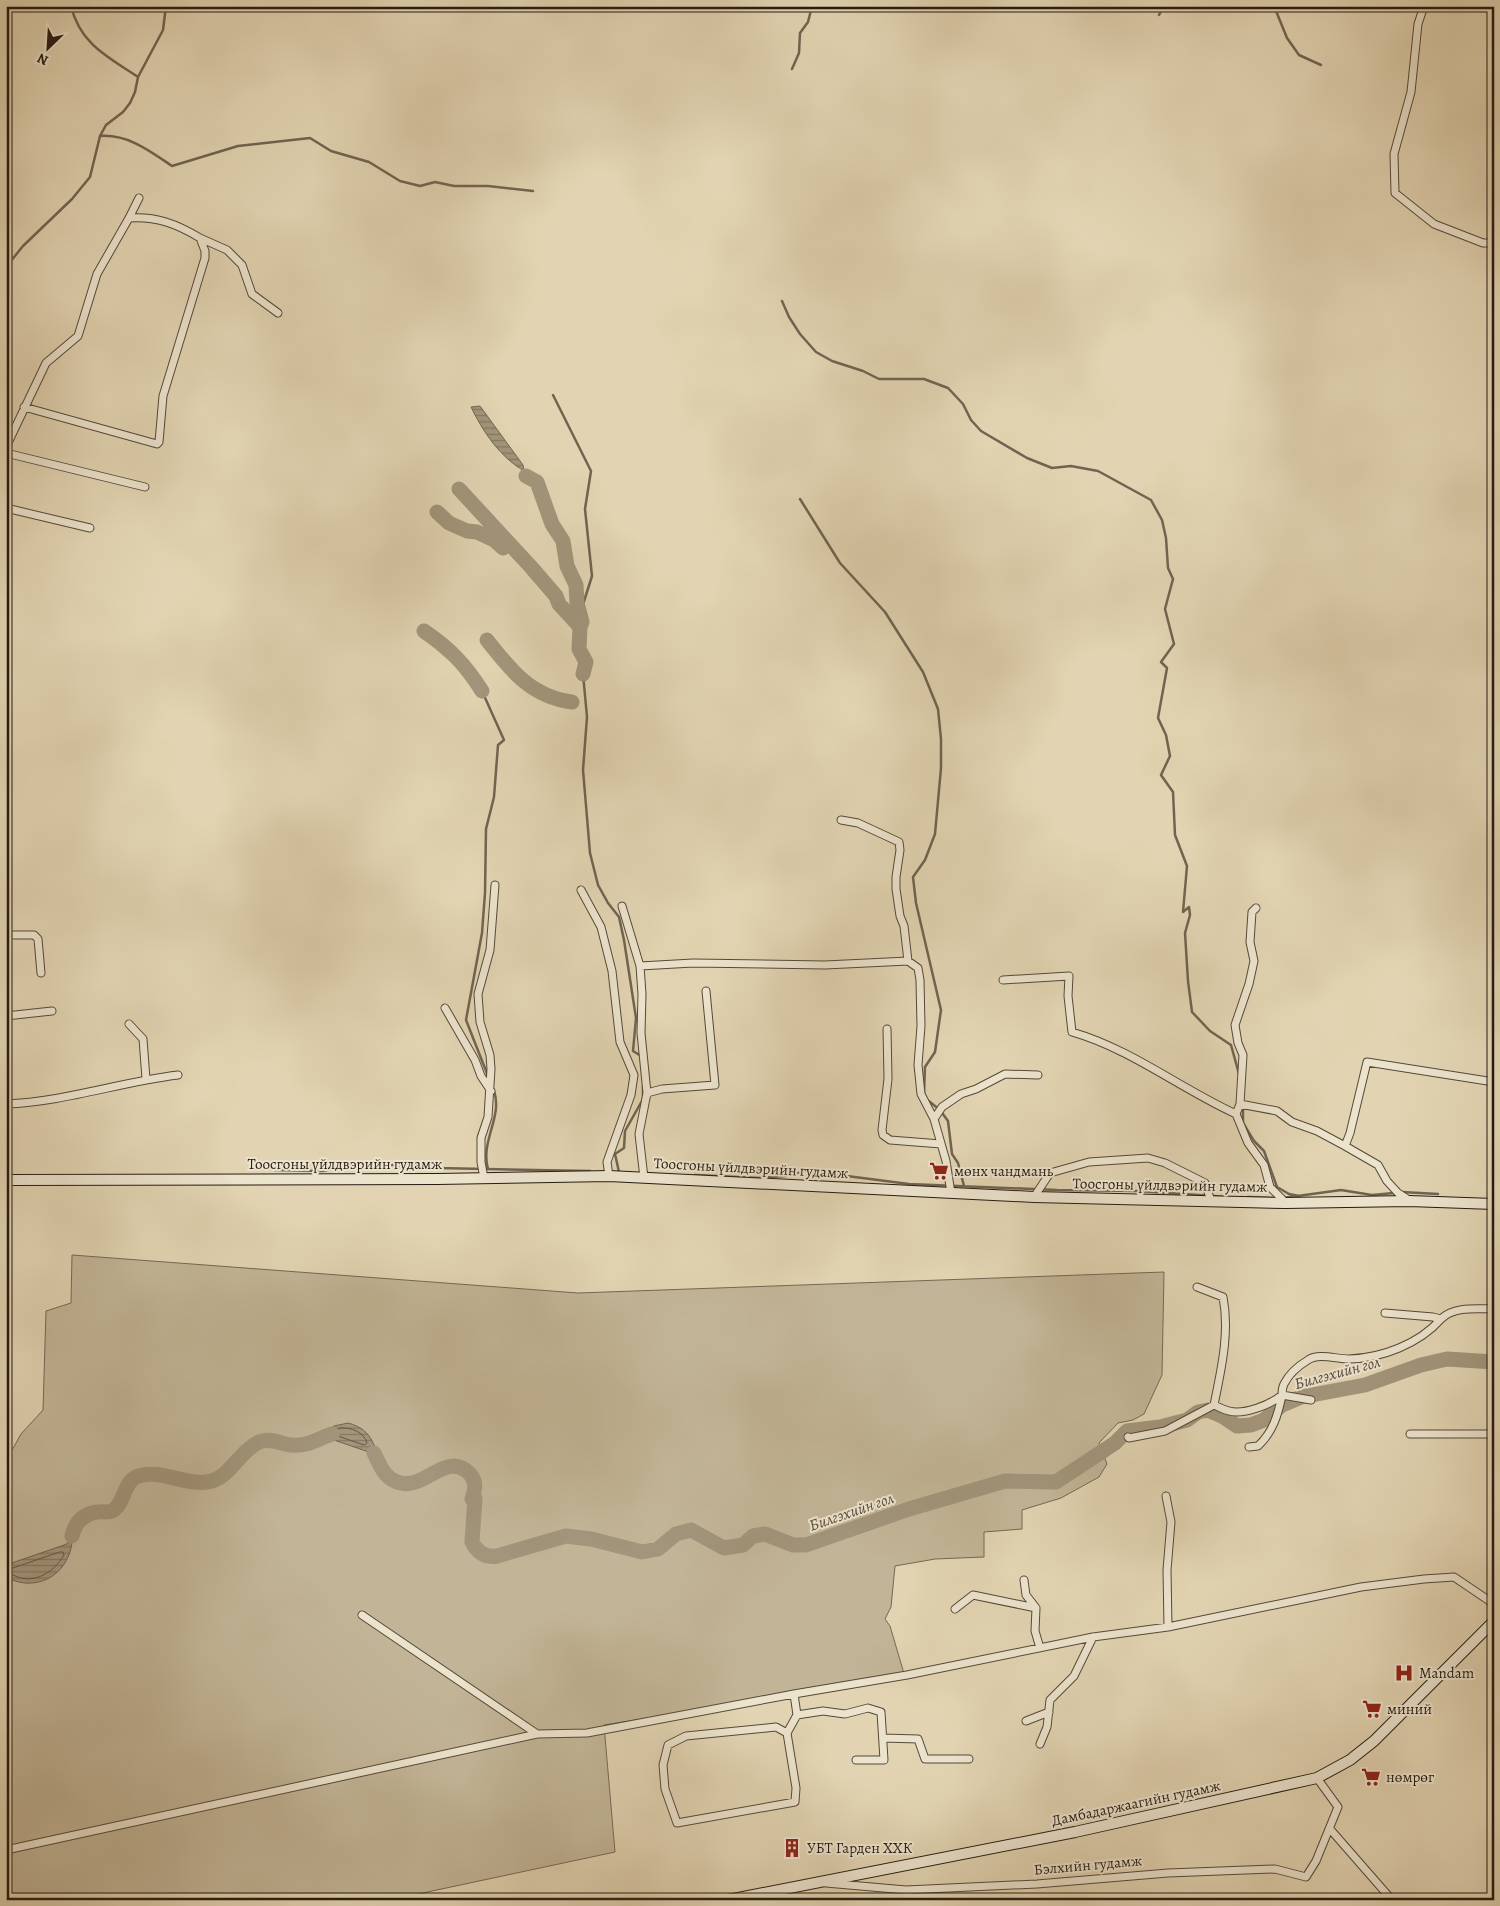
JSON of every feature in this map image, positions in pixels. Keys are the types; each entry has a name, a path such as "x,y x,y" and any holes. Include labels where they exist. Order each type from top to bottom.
{"main road":[{"name":"Тоосгоны үйлдвэрийн гудамж","path":"6,1180 609,1176 1034,1197 1285,1203 1410,1201 1494,1204"},
{"name":"Дамбадаржаагийн гудамж","path":"728,1900 1075,1832 1317,1778 1350,1760 1374,1741 1494,1621"}],"street":[{"path":"1424,6 1418,24 1410,92 1394,154 1396,192 1434,224 1483,242 1494,243"},
{"path":"6,447 46,363 78,336 97,274 139,198"},
{"path":"129,218 144,217 158,219 220,247 242,266 252,294 278,313"},
{"path":"24,407 157,444 159,442 163,396 205,258 205,251 200,238"},
{"path":"6,453 145,487"},
{"path":"6,508 90,528"},
{"path":"841,820 858,823 899,842 900,850 896,889 900,916 904,926 908,961"},
{"path":"484,1178 481,1162 481,1138 488,1117 491,1091 490,1055 480,1022 478,994 490,950 495,885"},
{"path":"581,890 601,927 612,971 620,1042 634,1074 632,1095 607,1162 609,1176"},
{"path":"622,906 640,966 642,994 641,1033 647,1093 639,1134 644,1178"},
{"path":"1236,1114 1240,1104 1243,1055 1238,1043 1235,1025 1249,984 1254,961 1250,942 1252,912 1256,908"},
{"path":"6,935 34,935 38,940 41,973"},
{"path":"640,966 693,963 825,965 908,961 916,966 919,972 921,1026 918,1065 921,1094 934,1119 946,1160 951,1193"},
{"path":"1003,980 1069,976 1068,996 1072,1032 1088,1037 1132,1057 1206,1100 1236,1114 1248,1143 1264,1165 1270,1188 1285,1203"},
{"path":"647,1093 662,1089 715,1085 706,991"},
{"path":"445,1008 491,1091"},
{"path":"6,1016 52,1011"},
{"path":"129,1024 143,1039 146,1079"},
{"path":"887,1029 888,1078 882,1130 884,1135 890,1140 941,1144"},
{"path":"1345,1146 1350,1133 1367,1062 1494,1082"},
{"path":"934,1119 942,1107 961,1094 976,1089 1005,1074 1038,1075"},
{"path":"6,1104 68,1096 146,1079 178,1075"},
{"path":"1240,1104 1277,1111 1292,1122 1317,1131 1345,1146 1378,1165 1398,1193 1410,1201"},
{"path":"1034,1197 1050,1173 1088,1162 1148,1158 1165,1163 1205,1183 1210,1201"},
{"path":"1196,1287 1223,1297 1226,1314 1224,1350 1214,1405"},
{"path":"1249,1447 1258,1446 1268,1436 1277,1414 1283,1385 1293,1370 1310,1358 1349,1359 1402,1348 1423,1335 1447,1314 1466,1309 1494,1308"},
{"path":"1385,1313 1441,1319"},
{"path":"1214,1405 1230,1412 1241,1411 1281,1399 1311,1400"},
{"path":"1128,1437 1165,1431 1214,1405"},
{"path":"1410,1434 1494,1434"},
{"path":"1166,1496 1171,1522 1167,1570 1168,1627"},
{"path":"6,1850 537,1734 587,1732 907,1675 1093,1638 1168,1627 1361,1587 1454,1577 1494,1604"},
{"path":"1024,1580 1026,1595 1036,1608 1035,1631 1040,1648"},
{"path":"955,1609 973,1595 1036,1608"},
{"path":"362,1615 537,1734"},
{"path":"1040,1744 1047,1727 1050,1700 1074,1676 1093,1638"},
{"path":"787,1733 776,1728 695,1735 686,1736 668,1745 663,1765 665,1789 677,1823 794,1802 796,1788 787,1733 796,1715 794,1694"},
{"path":"796,1715 822,1711 845,1714 868,1708 881,1712 884,1760 856,1760"},
{"path":"1026,1721 1048,1712"},
{"path":"883,1738 918,1739 925,1759 969,1759"},
{"name":"Бэлхийн гудамж","path":"818,1883 906,1890 1037,1884 1168,1873 1275,1869 1306,1877 1316,1861 1338,1807 1317,1778"},
{"path":"1330,1828 1392,1900"}],"shaded area":[{"path":"72,1255 578,1293 1164,1272 1162,1375 1144,1414 1133,1420 1118,1423 1099,1443 1107,1464 1099,1477 1061,1498 1022,1510 1022,1529 984,1532 984,1557 935,1559 895,1566 891,1607 885,1619 890,1626 905,1677 604,1725 615,1852 390,1900 6,1900 6,1461 21,1434 43,1410 46,1311 71,1303"}],"water":[{"path":"480,406 523,465 524,471 507,459 487,435 471,407"},
{"path":"348,1423 357,1426 368,1435 384,1469 382,1470 373,1455 366,1451 328,1438 315,1443 315,1440 334,1426"},
{"path":"79,1518 80,1520 75,1528 68,1557 63,1566 50,1578 33,1583 24,1583 6,1577 6,1565 67,1544"}],"waterway":[{"path":"71,6 75,19 88,40 106,56 138,77"},
{"path":"6,267 23,246 72,199 90,177 100,136 106,125 123,112 130,103 135,92 138,77 163,30 166,6"},
{"path":"792,69 799,53 800,33 808,22 812,6"},
{"path":"1159,15 1164,6"},
{"path":"1274,6 1287,38 1299,55 1321,65"},
{"path":"100,136 110,136 129,141 147,149 172,166 238,146 310,138 331,151 369,162 400,181 420,186 435,182 454,186 488,186 533,191"},
{"path":"782,301 789,317 800,334 816,352 832,361 863,371 879,379 924,379 948,388 963,404 971,420 981,431 1027,458 1052,468 1071,466 1098,471 1151,500 1162,520 1166,538 1168,568 1173,579 1165,609 1174,644 1161,662 1167,668 1158,718 1166,735 1170,756 1161,775 1173,792 1175,835 1187,866 1183,912 1189,907 1190,915 1185,933 1192,1012 1210,1031 1231,1045 1239,1074"},
{"path":"553,395 591,471 585,509 592,576 580,614"},
{"path":"526,476 537,482 552,524 563,541 567,566 576,585 577,603 582,622 580,627"},
{"path":"459,489 531,567 556,596 559,604 580,627 579,649 586,662 583,674"},
{"path":"800,499 840,563 885,612 923,672 938,709 941,768 935,834 925,860 913,877 916,903 941,1010 935,1052 925,1067 924,1093"},
{"path":"437,512 449,523 467,531 477,532 494,540 503,548"},
{"path":"424,631 442,644 456,658 482,691"},
{"path":"487,640 524,681 545,695 572,702"},
{"path":"583,674 587,717 583,770 590,853 598,885 608,903 619,917 636,1018 633,1051 641,1056"},
{"path":"482,691 504,740 498,745 494,797 486,829 482,933 466,1020 488,1076"},
{"path":"619,1172 615,1154 624,1148 625,1131 643,1099 643,1086"},
{"path":"488,1169 487,1149 496,1110 494,1091"},
{"path":"925,1098 940,1110 948,1121 952,1154 958,1163 964,1186"},
{"path":"1243,1107 1243,1123 1254,1141 1264,1151 1277,1187 1289,1194 1299,1196"},
{"path":"275,1170 322,1171 360,1164 378,1164 437,1168 590,1171"},
{"path":"695,1175 759,1178 786,1176 808,1171 909,1184 1138,1191 1228,1197"},
{"path":"1283,1198 1341,1190 1372,1195 1394,1193"},
{"path":"1402,1192 1438,1194"},
{"path":"1248,1197 1275,1198"},
{"name":"Билгэхийн гол","path":"374,1453 387,1476 401,1483 419,1481 453,1466 461,1468 470,1474 475,1486 472,1499 475,1498 472,1542 476,1549 489,1556 497,1556 566,1536 591,1539 642,1552 658,1549 676,1534 691,1530 724,1548 743,1545 753,1536 765,1534 793,1545 806,1545 909,1509 1005,1481 1056,1482 1115,1443 1127,1431 1160,1427 1187,1420 1198,1412 1208,1410 1222,1416 1237,1426 1251,1425 1264,1420 1282,1405 1301,1397 1365,1385 1421,1365 1447,1359 1494,1362"},
{"name":"Билгэхийн гол","path":"72,1536 75,1527 84,1517 97,1512 110,1512 116,1508 129,1484 136,1477 155,1474 193,1482 212,1481 225,1474 246,1451 259,1442 271,1440 297,1445 332,1434"}],"place":[{"name":"мөнх чандмань","path":"939,1171"},
{"name":"Mandam","path":"1404,1673"},
{"name":"миний","path":"1372,1709"},
{"name":"нөмрөг","path":"1371,1777"},
{"name":"УБТ Гарден ХХК","path":"792,1848"}]}
